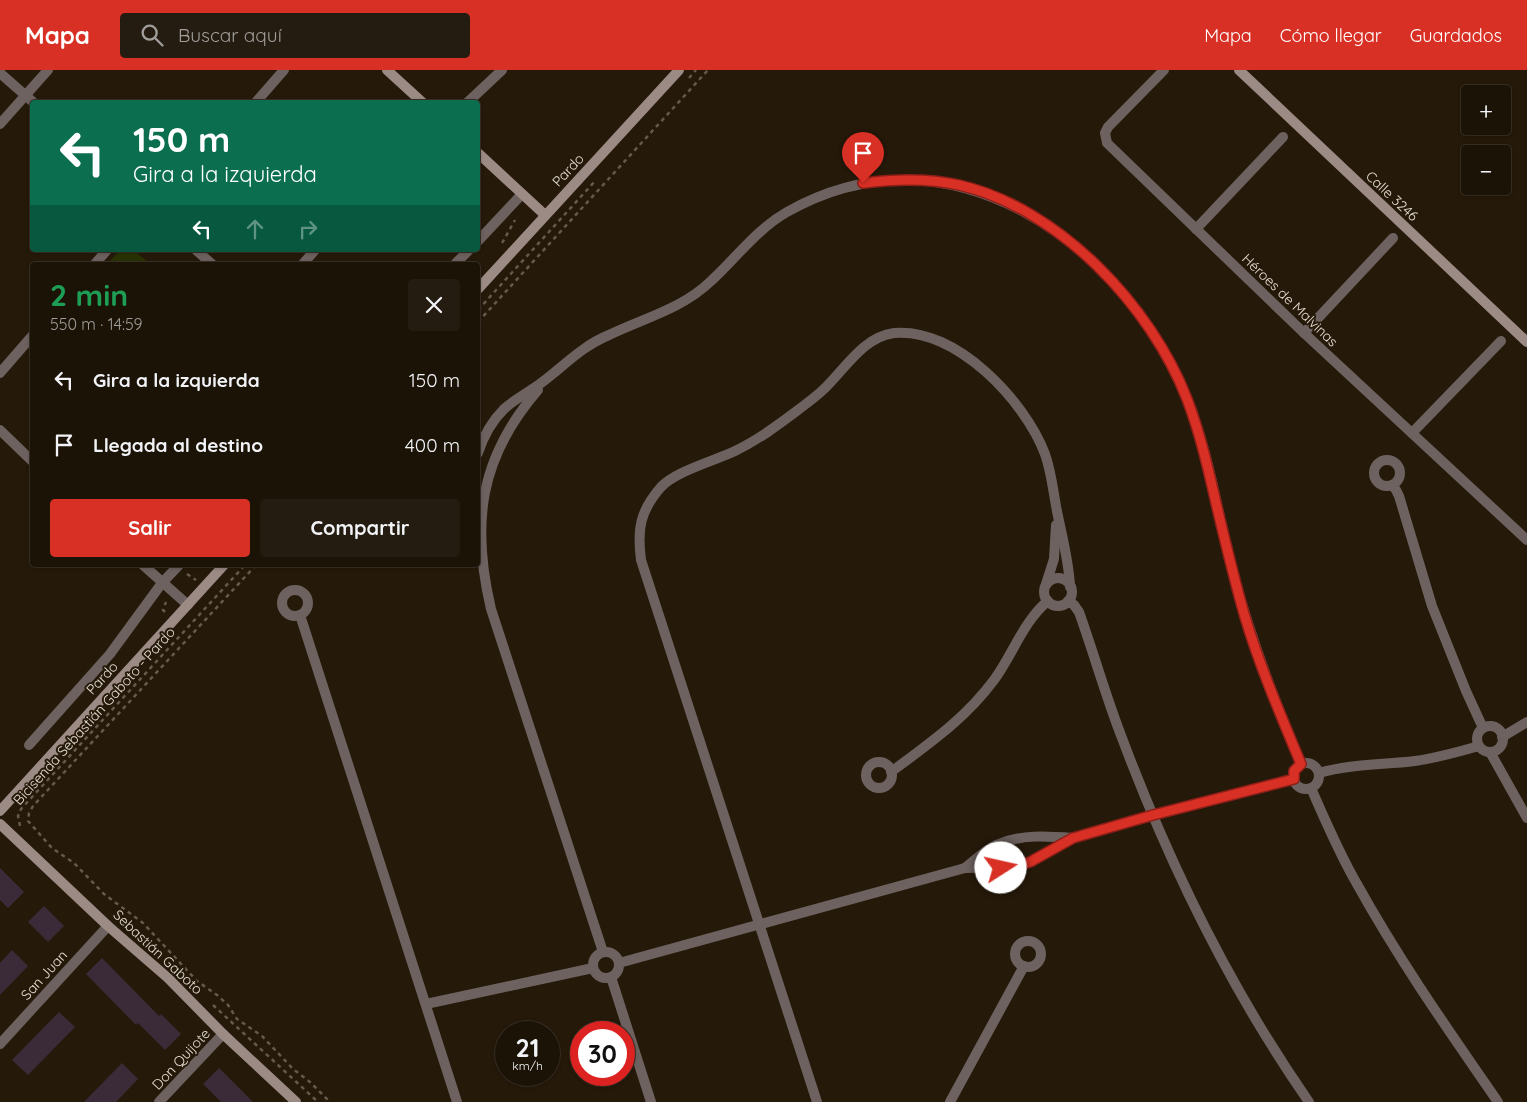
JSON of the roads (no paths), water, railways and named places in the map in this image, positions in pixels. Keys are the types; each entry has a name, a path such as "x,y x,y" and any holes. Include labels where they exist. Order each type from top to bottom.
{"street":[{"path":"0,124 29,99 48,70"},
{"path":"258,100 284,70"},
{"path":"387,70 420,100"},
{"path":"470,100 502,70"},
{"name":"Pardo","path":"480,287 679,70"},
{"name":"Héroes de Malvinas","path":"1164,70 1108,127 1105,133 1107,143 1304,333 1526,537"},
{"name":"Calle 3246","path":"1239,70 1527,342"},
{"path":"0,73 29,99"},
{"path":"1196,229 1284,137"},
{"path":"480,155 545,215"},
{"path":"480,448 495,420 505,408 590,344 653,317 691,297 710,282 750,242 785,213 835,191 863,183 891,180 934,182 977,191 1036,218 1087,256 1133,304 1173,368 1187,398 1200,436 1246,620 1270,690 1301,764"},
{"path":"480,239 522,194"},
{"path":"1304,333 1393,238"},
{"path":"97,262 105,252"},
{"path":"198,252 210,262"},
{"path":"305,262 314,252"},
{"path":"457,262 467,252"},
{"path":"817,1102 641,560 639,542 640,522 654,496 671,478 736,450 779,424 825,388 854,356 867,345 893,333 909,333 931,338 966,356 1001,387 1031,426 1045,455 1050,472 1070,570 1071,594 1068,601 1058,606 1053,605 1044,595 1055,550 1056,507"},
{"path":"0,373 30,338"},
{"path":"1412,433 1501,341"},
{"path":"552,374 526,404 512,425 497,454 488,478 481,511 480,542 485,586 491,609 603,952"},
{"path":"0,430 30,459"},
{"path":"480,450 497,454"},
{"path":"1392,485 1399,496 1432,606 1483,728"},
{"path":"145,567 188,605"},
{"name":"Pardo","path":"29,745 110,654 162,583 177,567"},
{"name":"Pardo","path":"0,811 222,567"},
{"path":"1046,585 1053,579 1058,578 1066,581 1070,588"},
{"path":"891,772 951,728 973,705 998,674 1036,612 1048,601"},
{"path":"1068,601 1079,612 1122,739 1191,901 1262,1029 1309,1102"},
{"path":"300,616 457,1102"},
{"path":"1502,737 1527,722"},
{"path":"1495,727 1502,737 1501,746 1495,751 1490,752 1482,750 1477,739 1483,728 1495,727"},
{"path":"1319,773 1338,768 1415,760 1479,746"},
{"path":"1490,752 1527,818"},
{"path":"1301,764 1311,764 1319,773 1317,782 1311,788 1302,788 1295,783 1294,771 1301,764"},
{"path":"619,963 965,868 1013,867 1030,862 1073,838 1153,815 1294,779"},
{"path":"1311,788 1340,853 1385,931 1422,991 1498,1102"},
{"name":"Sebastián Gaboto","path":"0,824 108,926 168,978 223,1034 296,1102"},
{"path":"965,868 988,850 1006,842 1040,835 1073,838"},
{"name":"San Juan","path":"0,1044 108,926"},
{"path":"603,952 614,955 619,963 617,971 611,976 602,977 593,968 594,960 603,952"},
{"path":"950,1102 1024,966"},
{"path":"426,1004 593,968"},
{"path":"611,976 651,1102"},
{"name":"Don Quijote","path":"159,1102 223,1034"}]}
